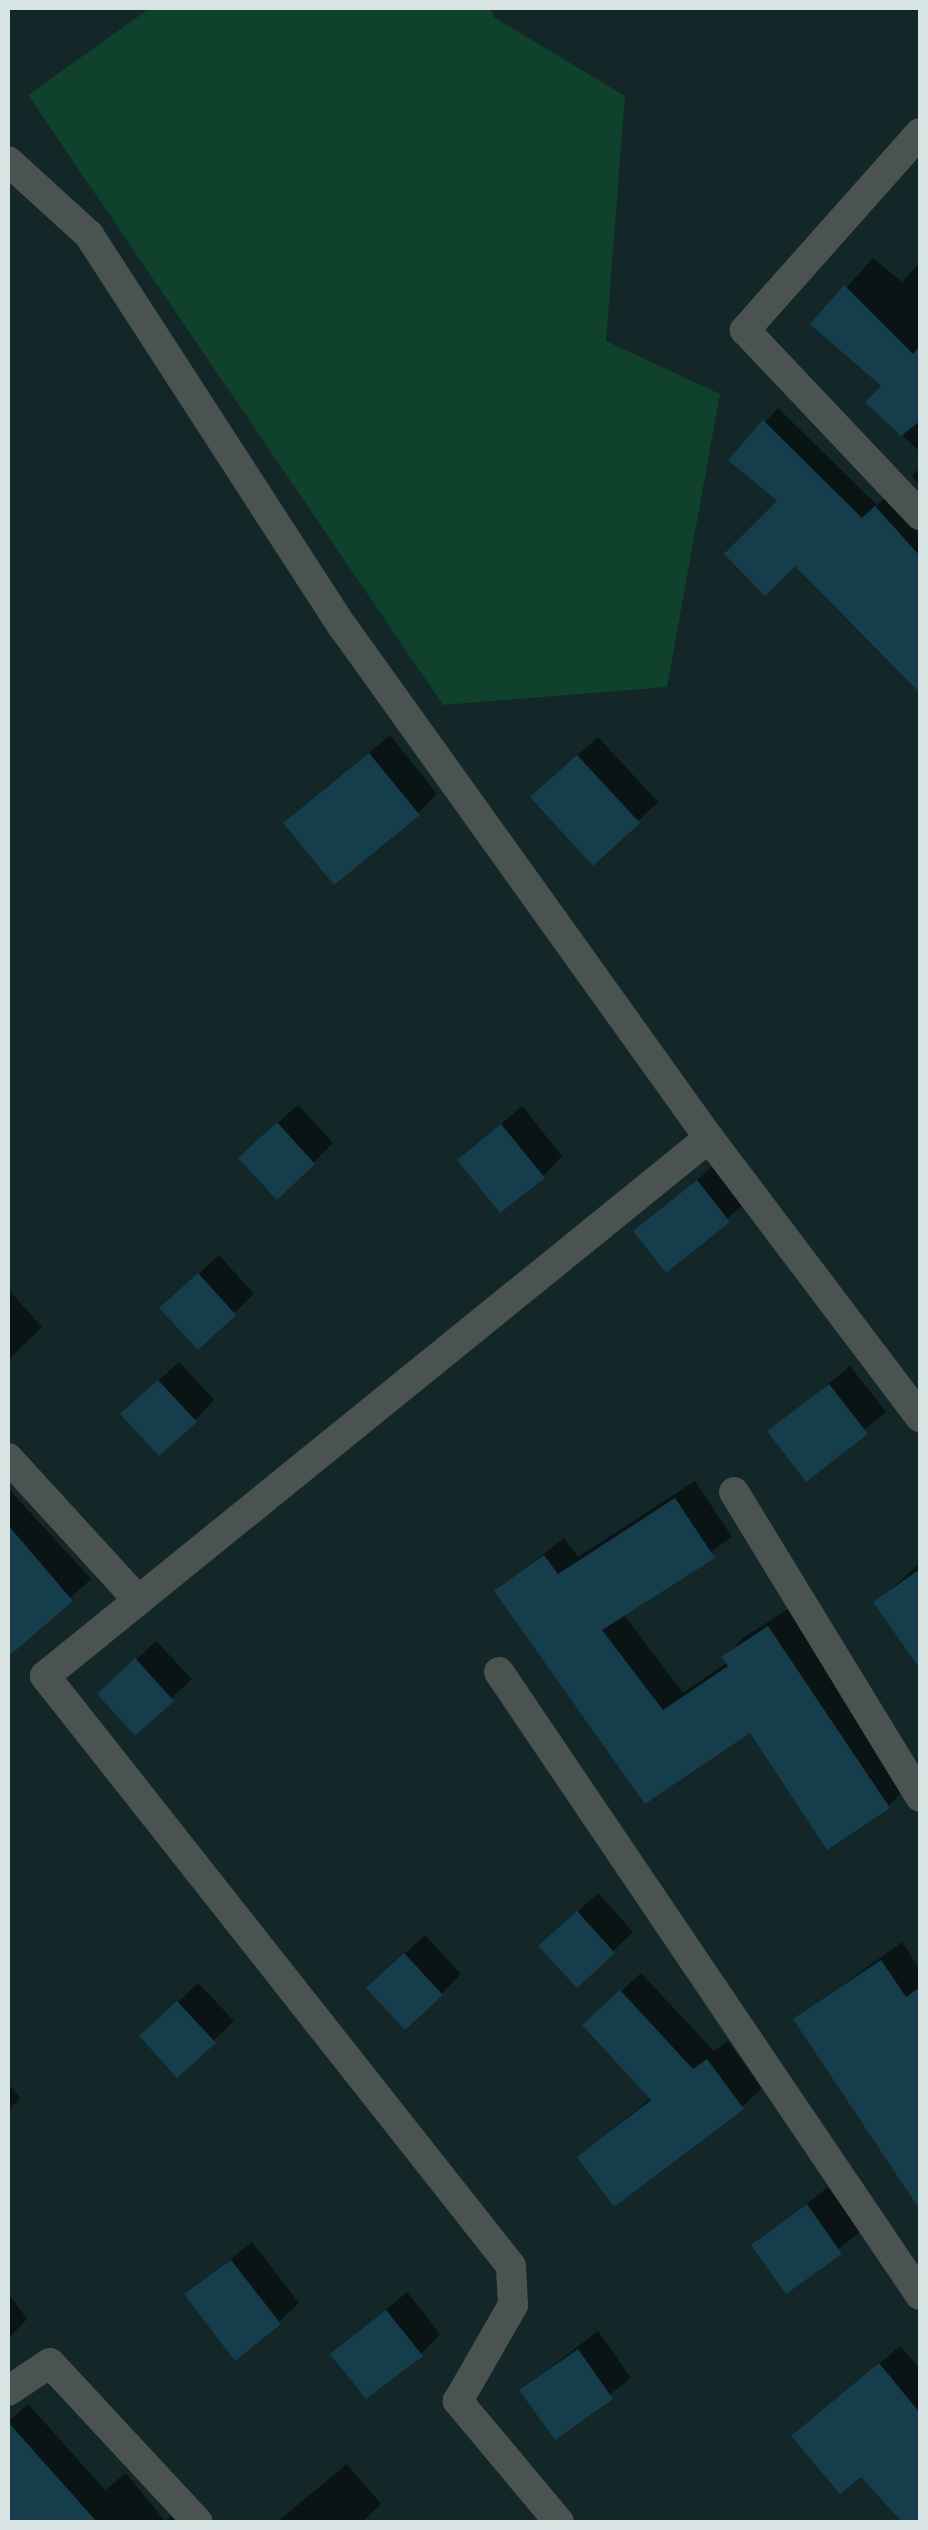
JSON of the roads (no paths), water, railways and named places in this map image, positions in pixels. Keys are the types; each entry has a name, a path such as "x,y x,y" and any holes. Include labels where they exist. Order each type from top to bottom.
{"street":[{"path":"920,133 745,330 920,516"},
{"path":"8,161 89,235 343,626 709,1138 920,1417"},
{"path":"559,2522 458,2401 513,2305 511,2266 45,1676 709,1138"},
{"path":"8,1458 138,1600"},
{"path":"734,1492 920,1797"},
{"path":"498,1672 920,2295"},
{"path":"8,2391 50,2362 198,2522"}]}
